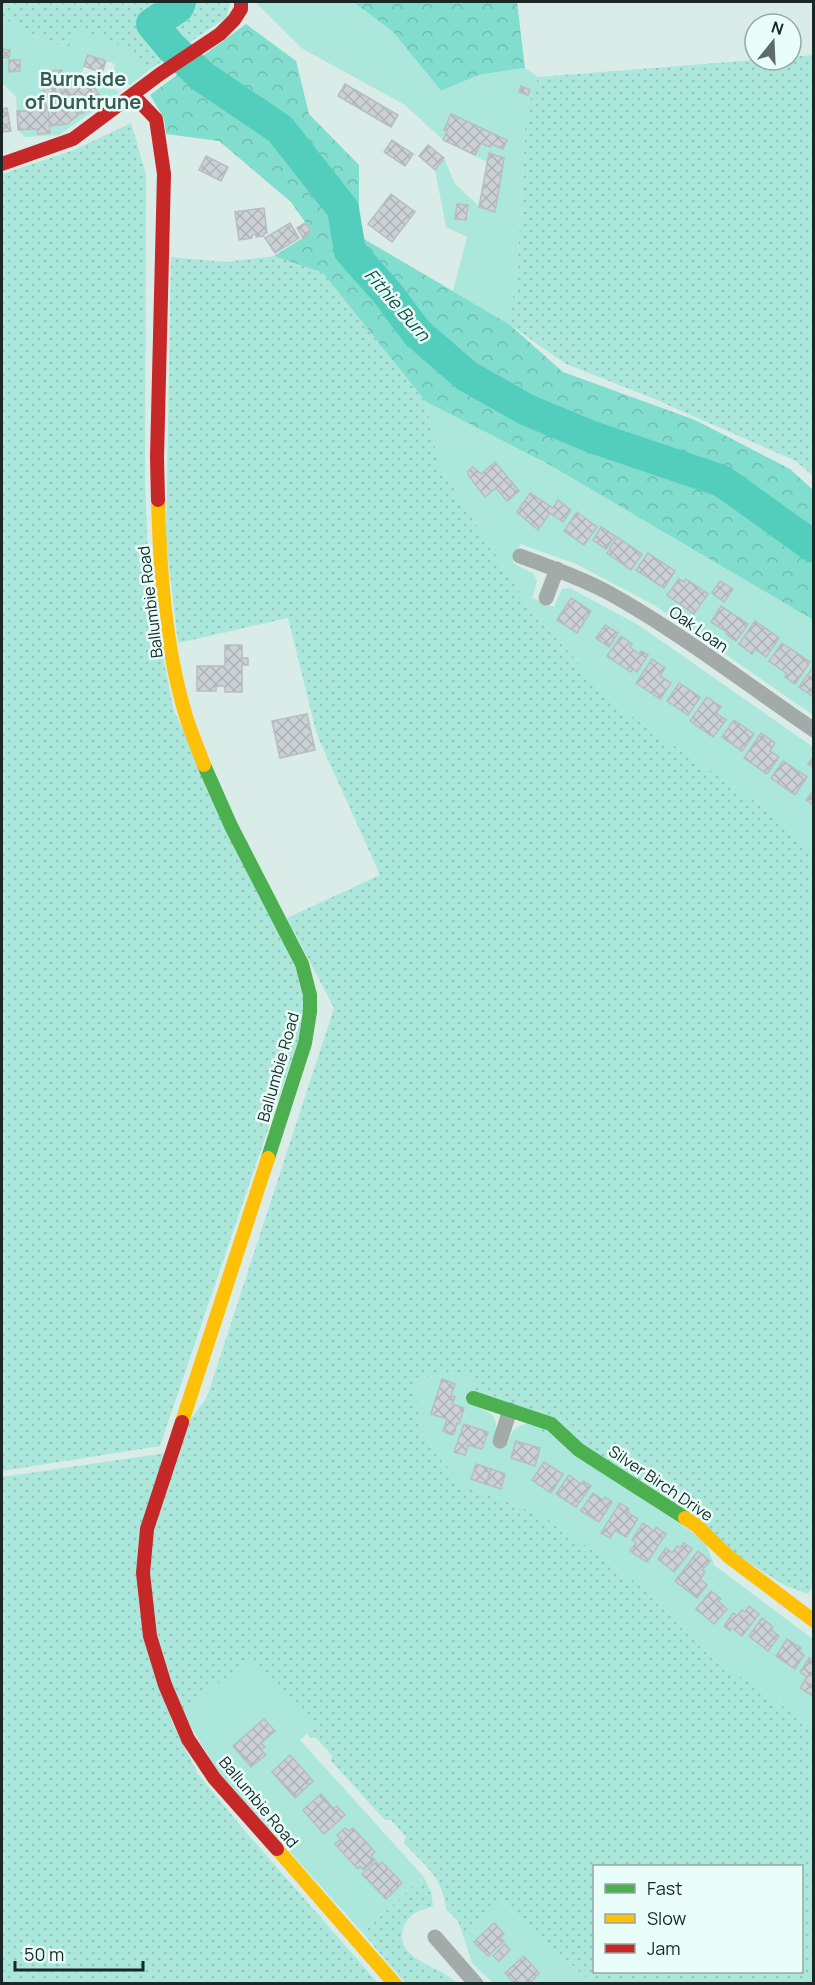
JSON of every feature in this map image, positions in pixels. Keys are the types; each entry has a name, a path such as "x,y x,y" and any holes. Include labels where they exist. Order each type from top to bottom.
{"street":[{"path":"2,164 73,139 160,74 220,34 234,20 241,9 241,2"},
{"name":"Ballumbie Road","path":"133,95 156,119 164,174 157,458 159,540 170,645 185,714 206,769 231,826 302,964 310,987 312,1011 305,1043 147,1529 143,1573 150,1636 165,1685 188,1739 214,1778 395,1983"},
{"path":"2,153 17,158"},
{"name":"Oak Loan","path":"520,556 557,569 607,592 656,620 813,730"},
{"path":"546,598 557,569"},
{"name":"Silver Birch Drive","path":"473,1398 551,1424 579,1450 698,1526 729,1557 813,1619"},
{"path":"500,1441 510,1410"},
{"path":"435,1938 476,1983"}],"green space":[{"path":"2,2 230,2 227,17 152,68 68,49 25,32 2,17"},
{"path":"255,2 353,2 393,32 441,91 479,75 525,68 538,77 526,112 518,256 509,324 453,291 467,237 446,227 435,170 444,158 455,184 479,206 487,162 443,140 405,105 303,49"},
{"path":"353,2 517,2 525,68 479,75 441,91 393,32"},
{"path":"2,17 25,32 68,49 74,31 104,36 152,68 130,85 114,80 112,76 115,64 88,55 81,76 120,92 59,135 25,137 18,130 37,129 38,134 49,133 49,126 81,114 90,108 88,104 100,96 91,83 85,87 79,78 63,88 65,91 61,93 62,71 43,72 45,110 38,110 38,105 29,105 29,111 17,111 16,97 2,83"},
{"path":"246,24 296,61 309,114 359,165 359,236 509,324 563,372 695,420 790,469 813,490 813,620 546,463 426,402 323,273 274,256 312,232 291,202 219,141 166,134 164,118 150,95"},
{"path":"813,55 813,476 796,461 652,398 566,364 509,324 518,256 526,112 538,77 743,61 743,72 803,72 803,56"},
{"path":"131,123 146,174 145,480 149,590 174,711 296,969 305,1004 298,1041 160,1446 2,1471 2,174 74,150"},
{"path":"274,256 323,273 426,402 439,465 529,607 616,705 782,820 813,850 813,1587 808,1594 786,1586 475,1392 456,1373 413,1379 423,1434 463,1485 541,1515 613,1564 657,1600 701,1647 723,1666 753,1684 813,1728 813,1983 592,1983 502,1902 465,1941 458,1921 446,1909 441,1888 432,1873 404,1843 406,1837 391,1820 385,1820 331,1761 332,1756 316,1738 311,1738 307,1734 312,1728 181,1710 170,1718 198,1774 378,1983 2,1984 2,1477 166,1453 207,1397 334,1008 287,918 380,875 317,735 288,618 178,643 166,539 171,257 225,262"},
{"path":"426,402 546,463 813,620 813,715 654,605 576,564 520,544 513,563 533,573 537,581 532,598 554,607 562,589 570,588 640,626 813,747 813,850 782,820 616,705 529,607 439,465"},
{"path":"456,1373 479,1380 471,1405 493,1416 496,1425 494,1439 508,1443 515,1429 530,1423 705,1541 714,1565 813,1639 813,1728 753,1684 723,1666 701,1647 657,1600 613,1564 541,1515 463,1485 423,1434 412,1379"},
{"path":"251,1660 313,1728 300,1740 423,1876 363,1933 218,1772 181,1710"},
{"path":"423,1876 431,1891 433,1906 411,1916 404,1927 402,1939 411,1955 457,1983 405,1983 363,1933"},
{"path":"502,1902 592,1983 493,1983 472,1963 465,1941"}],"building":[{"path":"2,49 10,50 9,58 2,57"},
{"path":"88,55 106,61 102,73 84,66"},
{"path":"9,60 20,60 20,71 9,72"},
{"path":"62,70 61,93 65,91 80,113 67,124 49,126 48,109 45,110 43,72"},
{"path":"79,77 85,87 91,83 100,96 88,104 91,108 81,114 63,88"},
{"path":"345,84 398,115 391,127 338,96"},
{"path":"521,86 530,90 528,95 519,92"},
{"path":"28,105 38,105 38,110 48,109 50,133 38,134 37,129 18,130 17,111 29,111"},
{"path":"7,108 11,131 2,132 2,109"},
{"path":"451,114 507,140 503,149 481,143 475,155 443,140 447,131 444,130"},
{"path":"392,140 413,154 405,166 384,152"},
{"path":"428,145 444,158 435,170 419,156"},
{"path":"489,153 504,158 495,212 479,207"},
{"path":"206,156 228,167 221,181 199,170"},
{"path":"391,194 415,212 392,242 368,224"},
{"path":"457,204 468,205 466,220 455,219"},
{"path":"264,208 267,233 264,233 264,236 256,237 256,234 252,235 252,238 239,240 235,212"},
{"path":"290,223 299,238 275,253 265,238"},
{"path":"305,223 311,232 303,238 297,228"},
{"path":"495,462 519,491 507,501 496,488 485,497 468,475 468,471 473,467 481,474"},
{"path":"530,493 553,508 558,500 571,510 563,522 550,513 538,530 517,512"},
{"path":"577,512 597,527 584,545 564,531"},
{"path":"601,527 615,536 606,549 593,540"},
{"path":"617,537 642,554 631,570 607,553"},
{"path":"648,553 675,571 664,588 636,570"},
{"path":"679,579 684,582 686,579 708,594 694,614 667,595"},
{"path":"720,581 733,589 724,602 712,593"},
{"path":"571,598 591,611 577,633 557,620"},
{"path":"721,606 748,624 736,641 711,622"},
{"path":"755,621 779,638 766,657 755,649 752,654 739,644"},
{"path":"605,625 618,633 609,647 596,638"},
{"path":"621,636 632,644 630,647 639,654 641,651 648,655 637,672 633,669 631,672 607,656"},
{"path":"782,643 810,662 795,684 785,677 787,674 769,661"},
{"path":"225,645 242,645 242,658 248,658 248,665 242,665 242,692 225,692 225,686 216,686 216,691 197,691 197,666 225,666"},
{"path":"652,659 665,668 660,676 671,683 660,699 636,683"},
{"path":"814,666 814,694 812,696 799,687"},
{"path":"679,683 700,697 688,715 667,701"},
{"path":"707,697 721,707 716,713 726,720 713,737 690,721"},
{"path":"307,714 315,750 280,758 272,721"},
{"path":"734,720 754,734 742,751 722,737"},
{"path":"761,733 775,743 770,751 779,757 767,774 744,758"},
{"path":"814,756 814,768 808,764"},
{"path":"783,761 807,777 795,795 771,778"},
{"path":"814,789 814,805 806,800"},
{"path":"442,1379 455,1384 451,1396 455,1397 452,1404 464,1408 459,1424 457,1423 454,1434 451,1435 443,1431 447,1419 431,1414"},
{"path":"464,1424 488,1432 482,1449 468,1445 465,1455 454,1452"},
{"path":"516,1441 540,1448 535,1466 511,1458"},
{"path":"544,1462 563,1474 551,1493 532,1480"},
{"path":"476,1464 491,1469 486,1484 471,1479"},
{"path":"491,1469 505,1474 501,1489 486,1484"},
{"path":"569,1475 581,1484 583,1481 591,1486 576,1507 556,1494"},
{"path":"593,1493 603,1500 605,1497 612,1502 599,1522 581,1511"},
{"path":"620,1503 629,1509 627,1512 638,1519 626,1537 615,1530 610,1538 601,1533"},
{"path":"643,1523 654,1531 656,1527 666,1534 647,1562 630,1551 636,1543 632,1540"},
{"path":"684,1543 692,1549 674,1572 658,1559 666,1548 672,1553 677,1546 680,1548"},
{"path":"698,1551 710,1561 702,1570 705,1572 700,1579 707,1585 697,1598 675,1581"},
{"path":"711,1591 721,1599 718,1601 727,1609 714,1624 696,1609"},
{"path":"749,1606 759,1614 742,1636 732,1628 730,1631 724,1626 733,1613 737,1616 742,1610 745,1612"},
{"path":"762,1618 773,1627 771,1630 779,1636 768,1651 749,1636"},
{"path":"787,1639 801,1648 799,1651 804,1655 795,1669 776,1656"},
{"path":"809,1658 814,1661 814,1691 811,1695 800,1688 807,1677 800,1672"},
{"path":"264,1719 275,1731 261,1743 265,1747 261,1750 266,1755 251,1767 233,1746"},
{"path":"290,1755 313,1781 295,1798 272,1772"},
{"path":"321,1794 334,1809 337,1806 345,1815 324,1834 303,1810"},
{"path":"345,1828 349,1831 353,1828 375,1852 371,1856 375,1860 363,1870 360,1866 358,1869 335,1844 341,1839 337,1835"},
{"path":"376,1862 379,1865 382,1862 402,1883 386,1899 362,1874"},
{"path":"494,1923 504,1934 500,1938 504,1941 488,1956 474,1942"},
{"path":"505,1944 510,1950 499,1961 493,1956"},
{"path":"524,1956 539,1973 529,1984 515,1984 505,1973"}],"waterway":[{"name":"Fithie Burn","path":"180,2 178,7 152,24 171,47 203,77 280,129 343,209 350,251 388,294 417,333 467,376 527,410 592,437 722,481 814,547"}],"traffic: fast":[{"path":"204,765 231,826 302,964 310,995 305,1043 268,1158"},
{"path":"473,1398 551,1424 579,1450 685,1518"}],"traffic: slow":[{"path":"158,500 162,581 168,634 187,720 204,765"},
{"path":"182,1422 268,1158"},
{"path":"685,1518 697,1526 729,1557 814,1621"},
{"path":"277,1849 395,1984"}],"traffic: jam":[{"path":"2,164 73,139 160,74 220,34 234,20 241,9 241,2"},
{"path":"133,95 156,119 164,174 158,500"},
{"path":"182,1422 147,1529 143,1573 150,1636 165,1685 188,1739 214,1778 277,1849"}],"district":[{"name":"Burnside of Duntrune","path":"83,90"}]}
